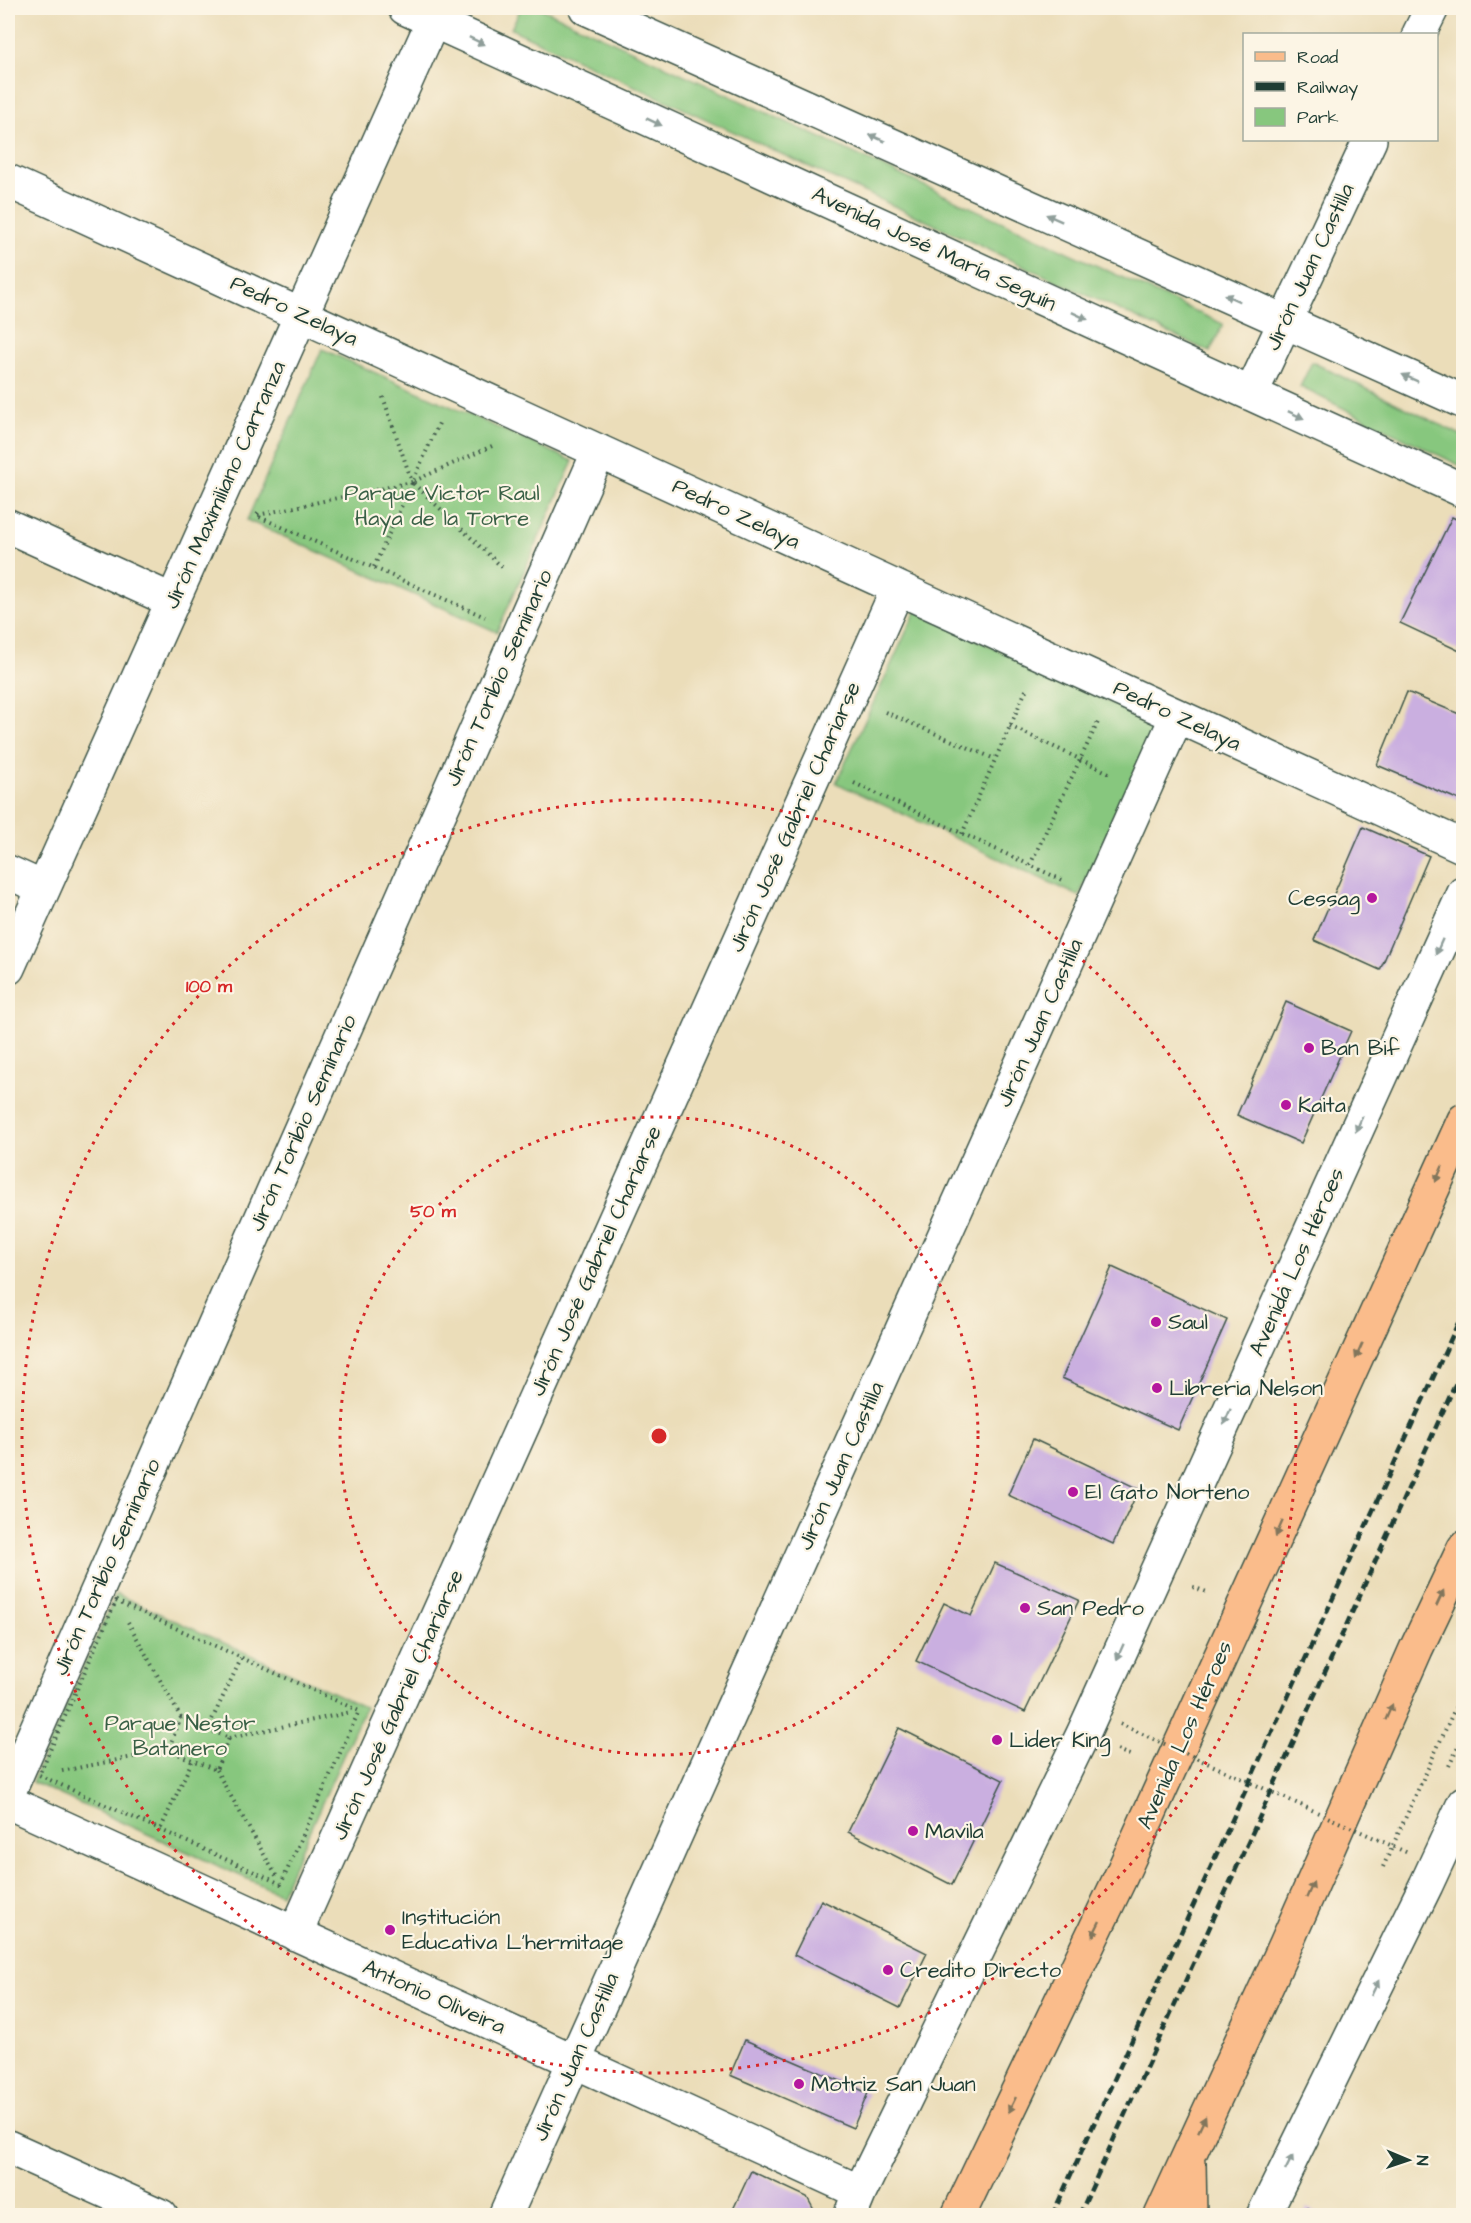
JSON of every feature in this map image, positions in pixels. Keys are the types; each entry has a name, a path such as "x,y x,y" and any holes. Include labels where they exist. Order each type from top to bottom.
{"main road":[{"name":"Avenida Los Héroes","path":"958,2216 1121,1876 1464,1120"},
{"path":"1161,2216 1286,1944 1416,1649 1464,1548"},
{"path":"1188,2154 1190,2216"}],"street":[{"path":"586,8 1464,402"},
{"path":"1420,33 1432,8"},
{"name":"Jirón Maximiliano Carranza","path":"8,968 302,314 430,12"},
{"name":"Avenida José María Seguín","path":"430,12 1464,491"},
{"name":"Jirón Juan Castilla","path":"1251,394 1370,141"},
{"name":"Pedro Zelaya","path":"8,181 1464,847"},
{"name":"Jirón Toribio Seminario","path":"8,1794 111,1601 599,451"},
{"path":"8,526 173,601"},
{"name":"Jirón José Gabriel Chariarse","path":"295,1934 898,588"},
{"name":"Jirón Juan Castilla","path":"505,2216 1177,716"},
{"path":"8,872 44,888"},
{"name":"Avenida Los Héroes","path":"855,2204 1083,1734 1464,893"},
{"name":"Antonio Oliveira","path":"8,1802 574,2061 855,2204"},
{"path":"1263,2216 1464,1803"},
{"path":"8,2147 162,2216"}],"path":[{"path":"380,390 412,482 506,571"},
{"path":"374,567 441,420"},
{"path":"257,516 412,482 499,443"},
{"path":"257,516 261,505"},
{"path":"257,516 495,622"},
{"path":"962,834 1028,687"},
{"path":"875,707 994,759"},
{"path":"1030,865 1099,720"},
{"path":"1010,726 1118,777"},
{"path":"854,783 1069,883"},
{"path":"1191,1586 1207,1592 1202,1603"},
{"path":"39,1775 111,1601 390,1723"},
{"path":"127,1620 181,1718 207,1730 229,1738 359,1711"},
{"path":"207,1730 242,1657"},
{"path":"1383,1867 1458,1702 1464,1704"},
{"path":"281,1884 359,1711"},
{"path":"1124,1713 1120,1724 1408,1853"},
{"path":"168,1750 181,1718"},
{"path":"1141,1736 1146,1726"},
{"path":"216,1770 229,1738"},
{"path":"1114,1749 1132,1756 1137,1746"},
{"path":"39,1775 168,1750 216,1770 281,1884 295,1934"},
{"path":"160,1830 192,1761"},
{"path":"39,1775 281,1884"}],"green space":[{"path":"521,8 540,8 1223,324 1210,352 511,29"},
{"name":"Parque Victor Raul Haya de la Torre","path":"322,349 573,461 497,632 247,520"},
{"path":"1312,362 1463,436 1463,467 1300,387"},
{"path":"916,611 1158,725 1079,896 836,783"},
{"name":"Parque Nestor Batanero","path":"116,1594 365,1707 281,1894 32,1782"}],"building":[{"path":"1452,517 1464,523 1464,653 1400,623"},
{"path":"1407,692 1464,716 1464,802 1377,765"},
{"name":"Cessag","path":"1363,827 1429,856 1380,970 1314,940"},
{"path":"1286,1002 1351,1031 1301,1143 1237,1115"},
{"path":"1112,1267 1227,1320 1178,1430 1062,1378"},
{"name":"El Gato Norteno","path":"1033,1439 1139,1489 1113,1544 1008,1495"},
{"path":"995,1563 1079,1600 1025,1712 916,1661 944,1603 971,1616"},
{"path":"899,1728 1003,1780 952,1885 848,1832"},
{"path":"821,1900 927,1953 900,2008 794,1955"},
{"name":"Motriz San Juan","path":"745,2040 868,2093 853,2128 730,2075"},
{"path":"751,2171 807,2197 815,2212 814,2216 730,2216"},
{"path":"1307,2208 1324,2216 1304,2216"}],"railway":[{"path":"1052,2216 1464,1310"},
{"path":"1079,2216 1464,1365"}],"place":[{"name":"Cessag","path":"1372,898"},
{"name":"Ban Bif","path":"1309,1048"},
{"name":"Kaita","path":"1286,1105"},
{"name":"Saul","path":"1156,1322"},
{"name":"Libreria Nelson","path":"1157,1388"},
{"name":"El Gato Norteno","path":"1073,1492"},
{"name":"San Pedro","path":"1025,1608"},
{"name":"Lider King","path":"997,1740"},
{"name":"Mavila","path":"913,1831"},
{"name":"Institución Educativa L'hermitage","path":"390,1930"},
{"name":"Credito Directo","path":"888,1970"},
{"name":"Motriz San Juan","path":"799,2084"}]}
